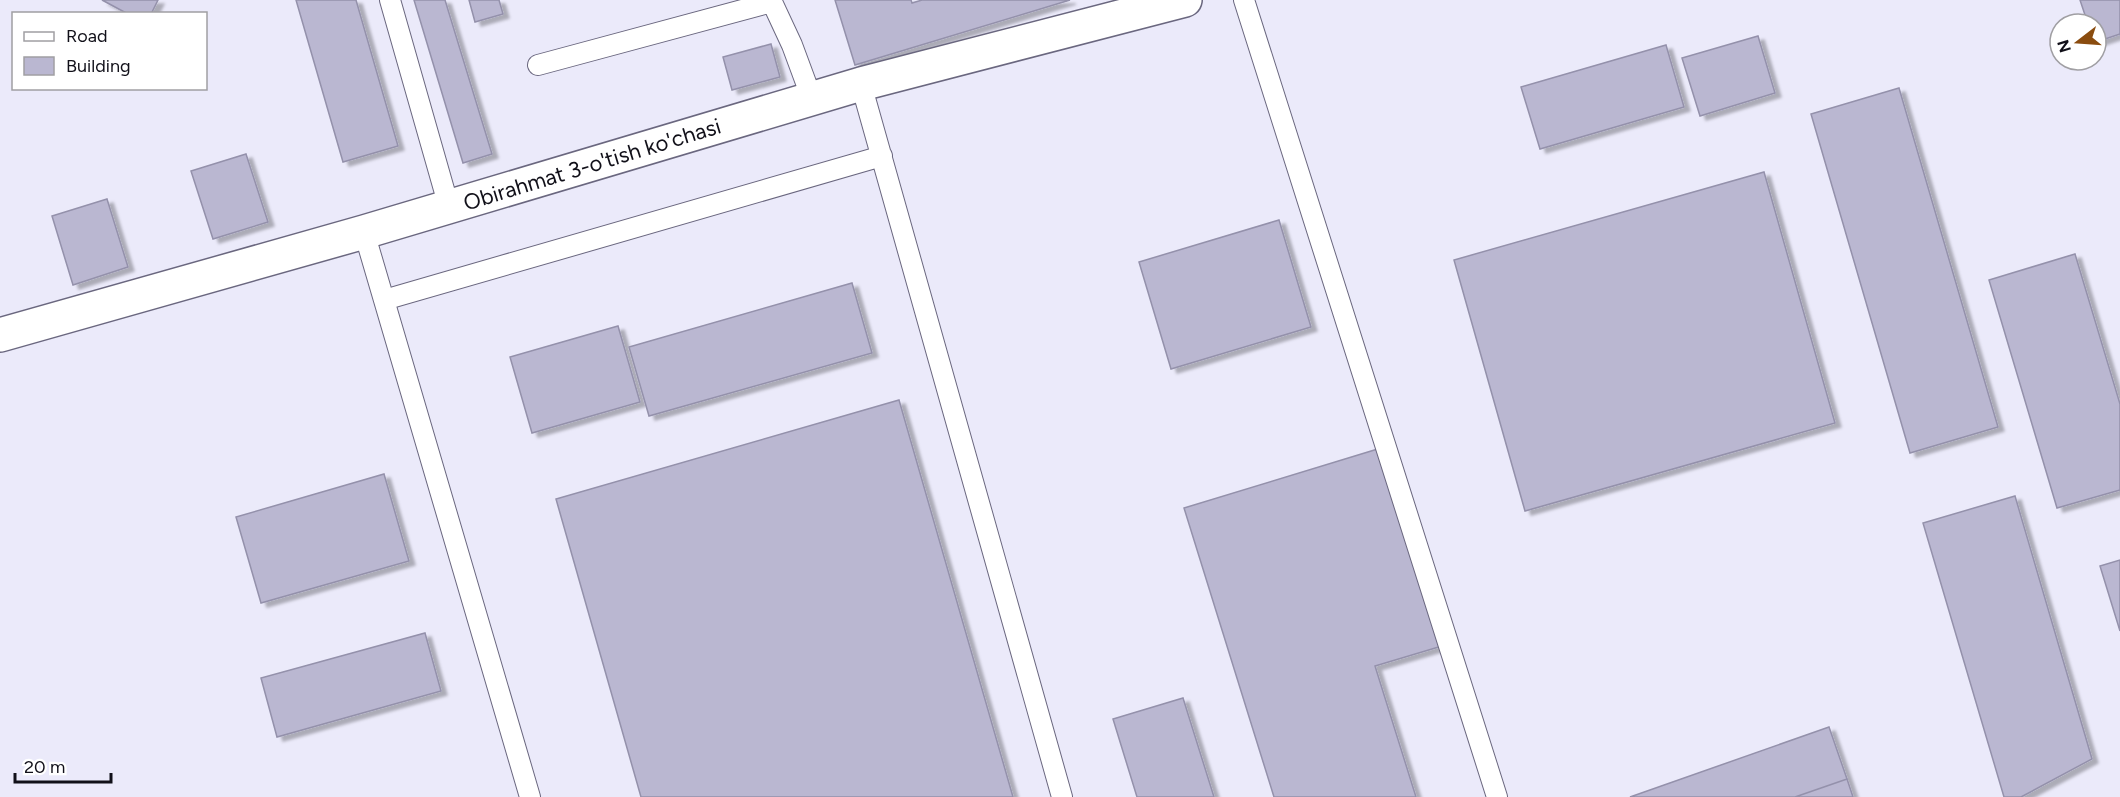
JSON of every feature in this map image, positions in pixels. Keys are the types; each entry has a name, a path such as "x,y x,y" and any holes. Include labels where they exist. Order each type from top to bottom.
{"street":[{"name":"Obirahmat 3-o'tish ko'chasi","path":"0,335 364,232 861,84 1185,0"}],"lane":[{"path":"390,0 449,207"},
{"path":"1244,0 1497,797"},
{"path":"538,65 772,1 792,45 812,99"},
{"path":"861,84 1062,797"},
{"path":"384,300 882,156"},
{"path":"364,232 530,797"}],"building":[{"path":"102,0 158,0 152,12 124,12"},
{"path":"296,0 356,0 398,146 343,162"},
{"path":"414,0 445,0 492,154 463,163"},
{"path":"469,0 499,0 503,14 475,22"},
{"path":"835,0 911,0 912,3 922,0 1070,0 855,65"},
{"path":"2080,0 2120,0 2120,34 2108,38 2108,12 2084,12"},
{"path":"1758,36 1775,93 1700,116 1682,58"},
{"path":"771,44 780,77 732,90 723,57"},
{"path":"1666,45 1684,107 1540,149 1521,87"},
{"path":"1899,88 1998,427 1910,453 1811,114"},
{"path":"246,154 268,222 213,239 191,171"},
{"path":"1764,172 1835,423 1525,511 1454,260"},
{"path":"107,199 128,267 73,285 52,216"},
{"path":"1279,220 1311,327 1171,369 1139,262"},
{"path":"2075,254 2120,404 2120,490 2057,508 1989,280"},
{"path":"852,283 872,353 649,416 629,347"},
{"path":"618,326 640,402 532,433 510,357"},
{"path":"899,400 1013,797 641,797 556,499"},
{"path":"1381,448 1442,646 1375,666 1416,797 1274,797 1184,508"},
{"path":"384,474 409,561 261,603 236,517"},
{"path":"2015,496 2092,759 2021,797 2004,797 1923,523"},
{"path":"2120,560 2120,631 2100,566"},
{"path":"425,633 441,691 277,737 261,678"},
{"path":"1183,698 1214,797 1137,797 1113,719"},
{"path":"1829,727 1847,779 1795,797 1630,797"},
{"path":"1847,779 1853,797 1795,797"}]}
